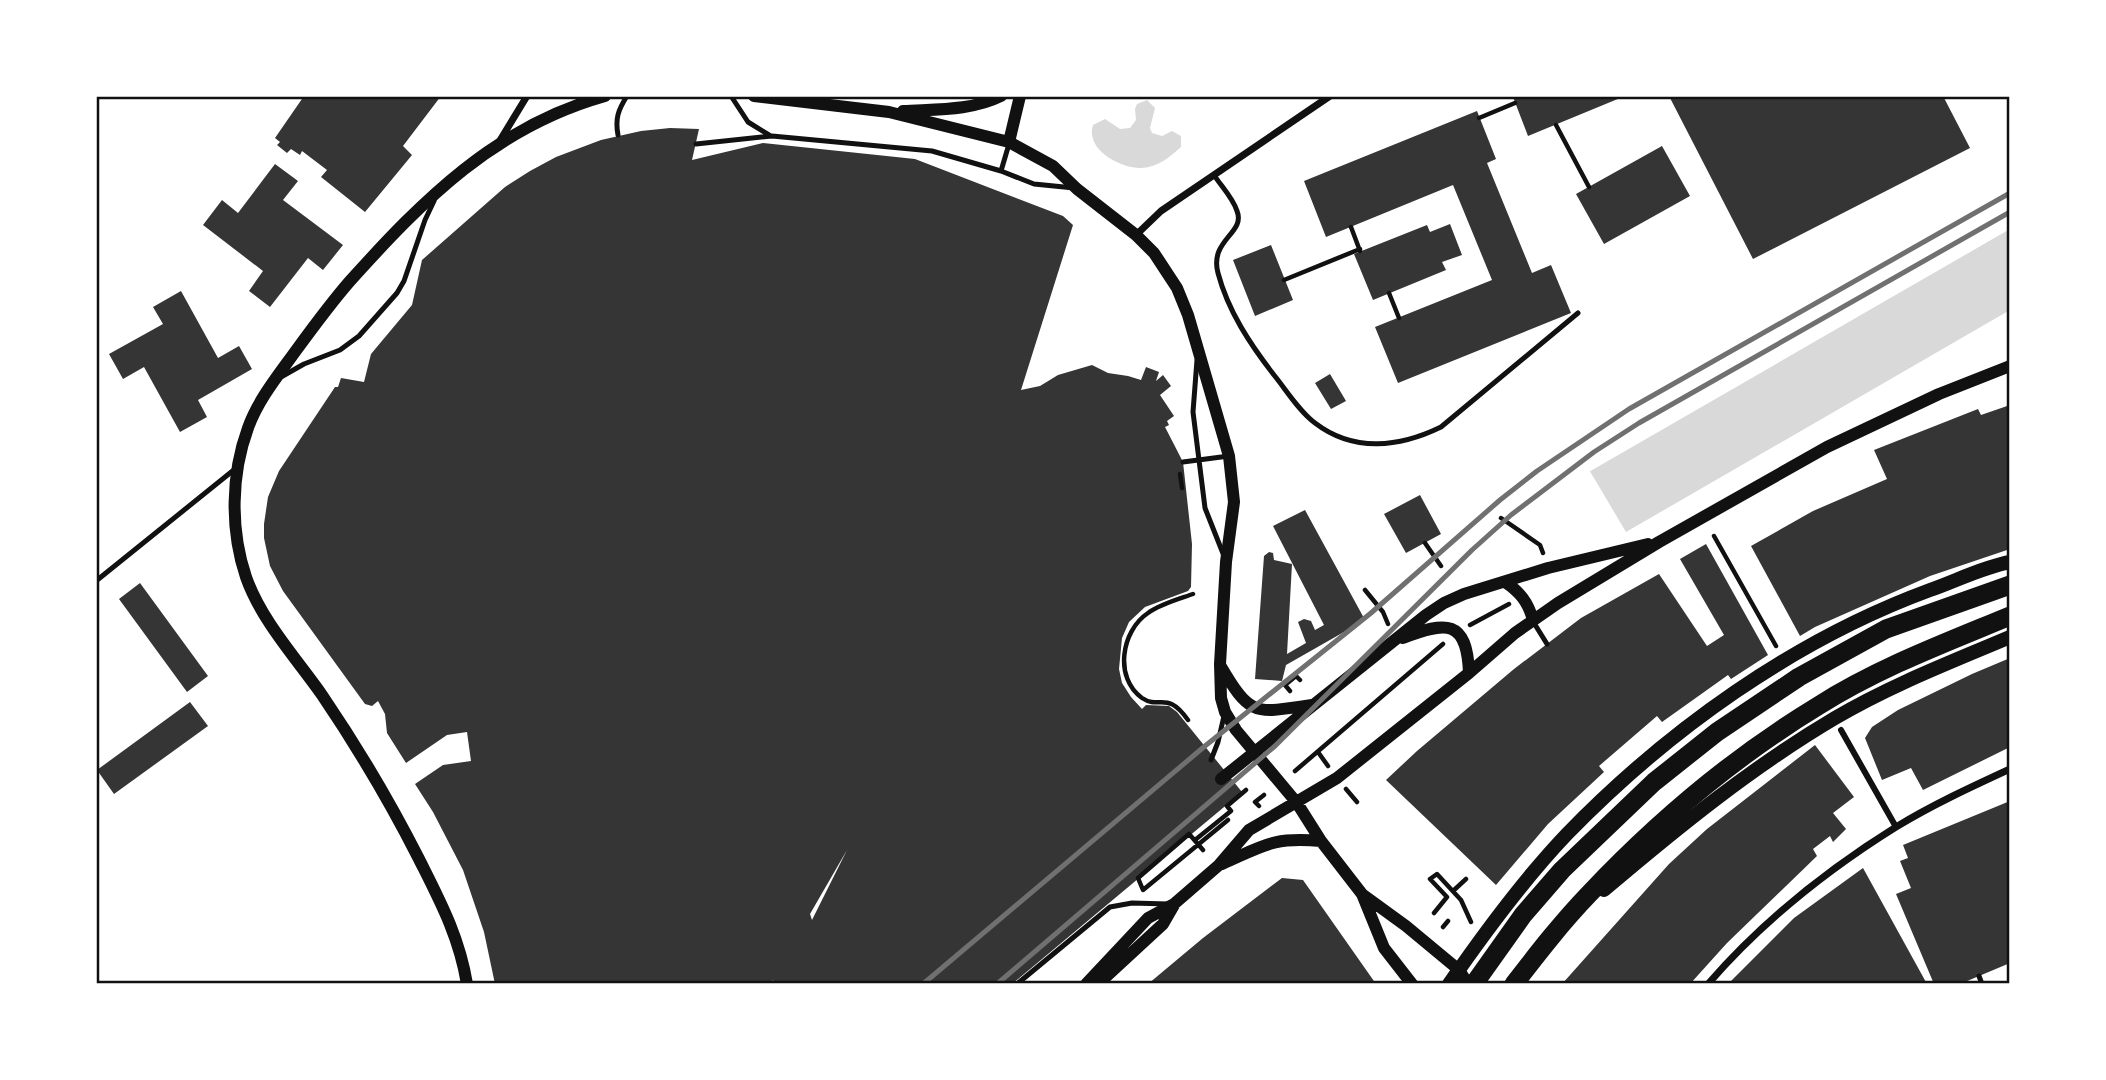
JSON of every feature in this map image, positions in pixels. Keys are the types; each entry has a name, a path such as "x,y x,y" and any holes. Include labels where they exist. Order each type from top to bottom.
{"highway":[{"path":"1474,984 1523,915 1555,879 1654,782 1717,732 1783,687 1886,629 2010,585"},
{"path":"1514,984 1588,894 1642,843 1735,763 1803,715 1899,662 2010,616"}],"main road":[{"path":"1450,984 1511,901 1566,835 1628,776 1706,714 1782,663 1849,625 1893,604 2010,562"},
{"path":"1525,984 1590,901 1745,777 1835,718 1867,701 1909,679 2010,637"}],"street":[{"path":"499,142 527,96"},
{"path":"467,984 461,953 450,921 387,796 357,746 262,611 247,579 239,553 235,520 238,467 248,427 273,383 331,302 393,233 439,189 499,142 527,126 605,96"},
{"path":"754,96 888,112 1009,142 1053,166 1154,253 1177,288 1188,315 1229,456 1234,502 1226,562 1220,698 1225,712 1297,803 1321,841 1362,894 1384,948 1412,984"},
{"path":"888,112 962,108 988,103 1001,96"},
{"path":"1009,142 1020,96"},
{"path":"1136,235 1161,212 1330,96"},
{"path":"1086,984 1148,918 1174,904 1219,865 1249,830 1337,778 1533,620 1659,542 1849,436 1939,394 2010,366"},
{"path":"1221,779 1444,603 1548,568 1659,542"},
{"path":"1505,582 1523,596 1530,607 1533,620"},
{"path":"1393,642 1430,627 1445,626 1463,637 1467,647 1469,673"},
{"path":"1220,664 1245,702 1258,709 1270,711 1312,705"},
{"path":"1841,730 1896,827"},
{"path":"1708,984 1774,918 1833,870 1896,827 2010,769"},
{"path":"1219,865 1265,843 1290,839 1321,841"},
{"path":"1362,894 1459,970 1468,984"},
{"path":"1098,984 1115,976 1163,924 1174,904"}],"lane":[{"path":"618,135 616,122 619,108 627,96"},
{"path":"731,96 748,122 772,136"},
{"path":"696,144 772,136 932,151 1002,171 1034,184 1077,189"},
{"path":"1002,171 1009,142"},
{"path":"1214,175 1238,211 1236,228 1224,240 1216,261 1235,315 1253,349 1304,414 1338,437 1351,442 1397,443 1420,437 1441,427 1578,313"},
{"path":"273,383 304,364 340,350 359,336 397,293 439,189"},
{"path":"1198,351 1193,411 1205,508 1226,562"},
{"path":"1183,462 1229,456"},
{"path":"96,581 238,467"},
{"path":"1533,620 1547,644"},
{"path":"1211,760 1223,729 1225,712"},
{"path":"1017,984 1110,907 1132,903 1174,904"},
{"path":"1979,976 1982,984"}],"path":[{"path":"1479,118 1515,103"},
{"path":"1556,125 1589,187"},
{"path":"1284,280 1360,250 1351,227"},
{"path":"1389,293 1399,318"},
{"path":"1714,536 1780,653"},
{"path":"1425,543 1441,566"},
{"path":"1365,590 1389,622 1384,628"},
{"path":"1188,720 1180,708 1169,702 1145,701 1132,690 1123,669 1126,642 1134,626 1148,612 1193,594"},
{"path":"1292,694 1285,685 1298,678"},
{"path":"1203,850 1197,843 1190,834 1138,878 1145,888 1197,843 1231,811 1227,806 1246,790"},
{"path":"1255,802 1264,795"},
{"path":"1197,843 1228,820"},
{"path":"1434,913 1447,897 1430,879 1437,874 1461,900 1471,922"},
{"path":"1453,891 1466,879"},
{"path":"1443,927 1448,921"}],"shaded area":[{"path":"1147,100 1155,108 1150,128 1152,133 1162,136 1172,131 1181,136 1181,147 1158,164 1142,168 1124,165 1099,150 1092,134 1093,125 1105,119 1120,129 1130,128 1136,120 1137,104"},
{"path":"2010,224 2010,310 1626,532 1588,468"}],"pier":[{"path":"2010,221 2010,229 1587,473 1587,465"}],"building":[{"path":"304,96 441,96 403,146 412,155 365,212 321,177 327,170 302,151 300,155 291,149 287,153 277,145 280,142 275,138"},
{"path":"1625,96 1528,136 1513,97"},
{"path":"1669,96 1943,96 1970,148 1753,259"},
{"path":"1477,111 1496,159 1487,163 1532,273 1551,265 1571,313 1398,383 1375,327 1492,280 1453,185 1326,237 1304,181"},
{"path":"699,129 692,160 763,143 915,159 1063,216 1073,225 1021,390 1040,386 1058,375 1092,365 1108,373 1141,380 1146,367 1159,372 1156,381 1163,375 1171,386 1160,395 1174,416 1167,421 1169,425 1165,427 1183,462 1192,544 1191,587 1188,591 1145,607 1129,622 1122,638 1119,669 1122,683 1142,709 1146,705 1169,706 1177,712 1242,792 1012,984 774,984 773,980 771,984 495,984 484,932 463,870 415,784 443,765 471,761 467,732 447,735 406,763 387,733 385,714 378,701 372,706 365,704 283,591 270,566 264,524 268,497 279,471 335,387 338,387 341,378 364,382 371,354 412,305 422,260 505,187 530,171 556,157 601,140 641,131","holes":["847,850 812,920 810,914"]},
{"path":"1662,146 1690,196 1604,244 1576,194"},
{"path":"275,164 298,181 283,200 343,245 323,270 308,258 270,307 249,291 263,271 203,225 222,200 238,213"},
{"path":"1450,224 1462,255 1442,262 1446,270 1373,300 1354,254 1427,225 1430,232"},
{"path":"1271,245 1293,300 1255,316 1233,260"},
{"path":"181,291 218,358 239,346 252,369 198,400 207,417 180,432 144,367 123,379 109,354 163,324 153,307"},
{"path":"1330,374 1346,401 1331,409 1315,383"},
{"path":"2010,405 2010,549 1930,576 1800,636 1751,546 1813,511 1887,479 1874,450 1978,409 1981,415"},
{"path":"1420,495 1441,534 1406,553 1384,514"},
{"path":"1305,510 1365,620 1286,665 1282,681 1255,679 1264,556 1269,552 1273,553 1274,560 1292,564 1287,654 1306,643 1298,622 1304,619 1311,621 1315,630 1324,625 1273,526"},
{"path":"1706,544 1768,655 1731,679 1728,675 1662,722 1657,716 1599,766 1604,772 1548,824 1496,885 1386,780 1514,669 1581,618 1659,574 1707,646 1724,635 1680,559"},
{"path":"140,583 208,676 187,692 119,599"},
{"path":"2010,658 2010,747 1923,790 1911,768 1882,780 1865,738 1872,727 1898,710"},
{"path":"190,702 208,726 114,794 97,770"},
{"path":"1815,745 1854,797 1833,813 1846,829 1833,842 1830,836 1813,849 1817,856 1727,943 1690,984 1562,984 1669,864 1707,829"},
{"path":"2010,801 2010,963 1960,984 1934,984 1896,894 1911,888 1900,861 1908,858 1903,845"},
{"path":"1863,868 1927,984 1728,984 1794,918"},
{"path":"1282,878 1303,880 1376,984 1148,984 1203,938"}],"railway":[{"path":"923,984 1205,746 1371,613 1537,471 1629,409 2010,193"},
{"path":"997,984 1275,746 1472,550 1511,515 1594,452 1639,423 2010,212"}]}
